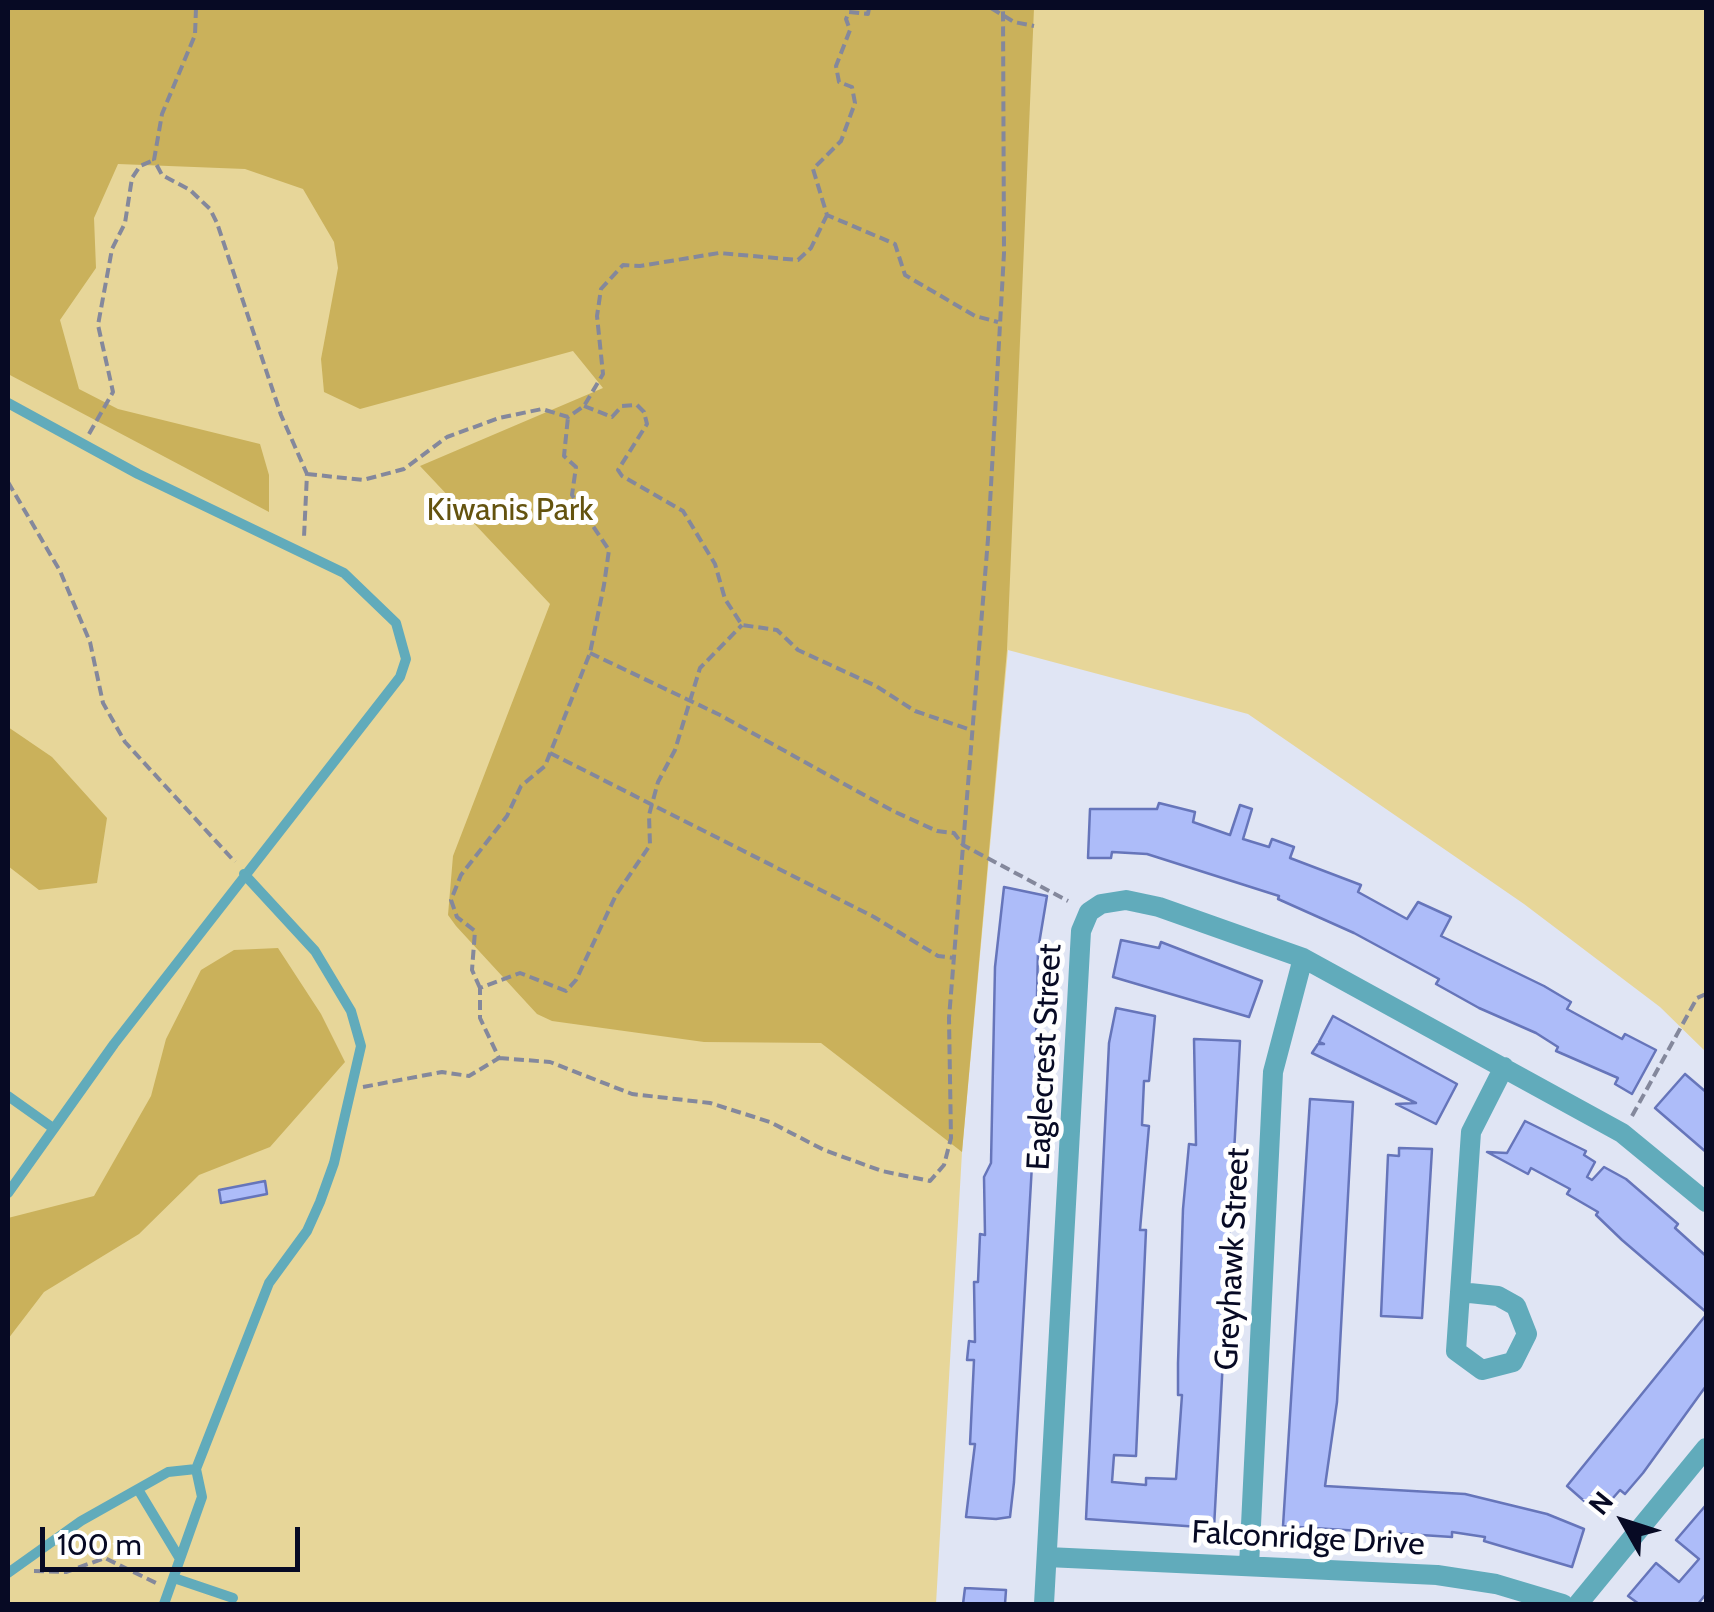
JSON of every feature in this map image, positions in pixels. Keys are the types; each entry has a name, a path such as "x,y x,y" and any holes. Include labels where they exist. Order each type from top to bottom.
{"street":[{"name":"Eaglecrest Street","path":"1044,1604 1082,931 1089,912 1100,904 1126,900 1158,907 1303,958 1622,1134 1706,1202"},
{"name":"Greyhawk Street","path":"1249,1566 1272,1072 1303,958"},
{"path":"1460,1292 1470,1132 1504,1067"},
{"path":"1578,1604 1706,1448"},
{"name":"Falconridge Drive","path":"1047,1557 1437,1574 1496,1584 1563,1604"}],"lane":[{"path":"8,403 359,583 396,623 406,660 400,677 244,874 8,1194"},
{"path":"164,1604 202,1497 196,1469 269,1282 307,1231 320,1202 361,1046 336,982 286,915 244,874"},
{"path":"8,1096 54,1128"},
{"path":"12,1569 81,1521 168,1472 196,1469"},
{"path":"139,1491 180,1559"},
{"path":"172,1584 234,1598"}],"path":[{"path":"196,8 195,35 162,114 154,160 162,176 190,190 210,208 217,223 281,415 307,474 304,552"},
{"path":"500,1058 480,1018 480,988 472,970 475,932 457,917 451,900 461,875 508,816 521,786 545,766 590,653 609,550 572,494 576,467 564,456 568,417 584,406 603,374 597,316 601,289 623,264 640,266 719,254 798,260 811,248 826,215 813,169 841,142 855,103 852,87 839,82 836,66 850,30 846,19 850,12 868,14 869,8"},
{"path":"991,8 1034,26"},
{"path":"352,1088 442,1072 470,1076 500,1058 550,1062 632,1094 710,1103 770,1122 824,1150 882,1171 930,1181 944,1165 950,1138 949,1018 1000,322 1003,8"},
{"path":"82,444 113,392 98,325 112,249 125,223 132,178 140,166 154,160"},
{"path":"826,215 894,244 905,275 974,316 1000,322"},
{"path":"584,406 612,417 622,406 637,404 644,412 646,424 618,470 683,511 715,564 725,599 742,625 777,630 798,650 876,686 915,711 972,730"},
{"path":"307,474 363,480 404,469 448,437 499,418 542,409 568,417"},
{"path":"8,482 60,571 90,642 104,703 125,742 244,874"},
{"path":"480,988 520,973 566,991 576,980 616,894 650,845 652,805 692,702 700,668 742,625"},
{"path":"590,653 692,702 893,811 937,831 954,833 963,845 1068,901"},
{"path":"549,753 874,917 938,956 954,958"},
{"path":"1622,1134 1697,998 1706,994"},
{"path":"12,1569 54,1574 105,1558 172,1584"}],"green space":[{"name":"Kiwanis Park","path":"8,8 1706,8 1706,1052 1660,1007 1524,904 1248,714 1008,650 962,1152 936,1604 8,1604"},
{"path":"8,8 1034,8 1007,650 962,1152 821,1043 704,1042 552,1021 537,1014 456,926 448,915 453,856 550,604 420,466 603,388 573,351 360,409 324,392 321,359 338,268 334,242 303,189 245,169 118,164 94,218 96,268 60,320 79,389 118,409 260,444 269,475 269,512 8,374"},
{"path":"8,727 52,757 107,818 97,883 39,890 8,866"},
{"path":"278,948 321,1014 345,1062 270,1147 199,1175 139,1234 44,1292 8,1339 8,1218 94,1196 151,1096 166,1039 201,970 234,950"}],"building":[{"path":"1159,803 1195,812 1193,822 1230,835 1240,805 1252,809 1243,839 1269,847 1272,839 1294,847 1290,858 1361,885 1358,892 1407,919 1418,902 1451,917 1441,936 1544,986 1571,1002 1567,1009 1622,1039 1625,1034 1656,1050 1632,1094 1615,1084 1618,1078 1556,1051 1558,1047 1536,1033 1479,1008 1436,984 1439,979 1354,933 1278,899 1279,896 1147,854 1112,852 1111,858 1088,858 1090,809 1157,809"},
{"path":"1004,887 1047,896 1038,950 1034,1129 1014,1482 1010,1517 996,1519 966,1517 975,1444 970,1444 974,1360 967,1360 969,1341 975,1342 974,1282 978,1282 980,1234 985,1235 984,1177 991,1163 995,967"},
{"path":"1121,940 1159,948 1161,942 1262,981 1249,1017 1113,977"},
{"path":"1116,1008 1155,1016 1149,1081 1144,1081 1142,1125 1149,1126 1140,1230 1146,1230 1136,1456 1114,1455 1112,1482 1146,1485 1146,1478 1176,1479 1182,1395 1178,1395 1178,1363 1183,1209 1189,1144 1196,1145 1194,1039 1240,1041 1214,1528 1086,1519 1109,1043"},
{"path":"1333,1016 1457,1084 1436,1124 1396,1104 1416,1103 1312,1053 1318,1044 1324,1044 1319,1042"},
{"path":"1685,1074 1706,1092 1706,1152 1655,1108"},
{"path":"1310,1099 1353,1102 1337,1402 1325,1486 1465,1494 1547,1514 1584,1529 1572,1567 1484,1541 1485,1537 1452,1532 1452,1537 1283,1526"},
{"path":"1525,1121 1586,1151 1584,1155 1595,1162 1587,1177 1592,1180 1604,1167 1626,1179 1678,1224 1675,1228 1706,1256 1706,1312 1622,1240 1596,1215 1598,1212 1567,1194 1570,1189 1531,1168 1528,1174 1487,1152 1507,1153"},
{"path":"1399,1148 1432,1149 1422,1318 1381,1316 1388,1155 1399,1156"},
{"path":"265,1181 267,1194 221,1203 219,1190"},
{"path":"1706,1315 1706,1386 1643,1473 1625,1494 1620,1490 1599,1514 1567,1486"},
{"path":"1706,1505 1706,1594 1698,1604 1639,1604 1628,1596 1656,1563 1679,1582 1699,1559 1676,1540"},
{"path":"965,1588 1006,1590 1005,1604 963,1604"}]}
